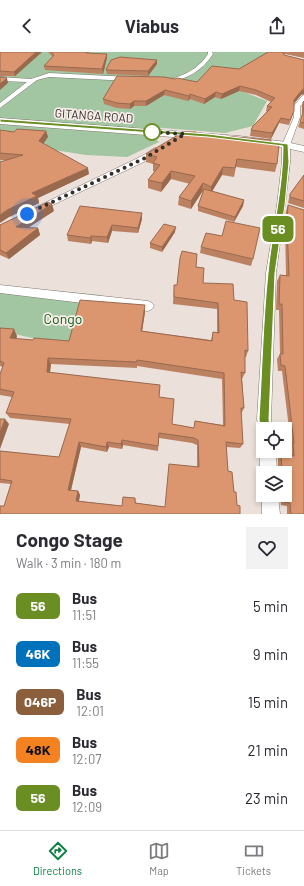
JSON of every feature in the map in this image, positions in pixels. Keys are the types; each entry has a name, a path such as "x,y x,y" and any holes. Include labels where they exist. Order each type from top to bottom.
{"main road":[{"name":"GITANGA ROAD","path":"0,120 239,139 286,145 304,149"}],"street":[{"path":"158,80 173,80 183,77 202,66 211,54 210,52"},
{"path":"2,103 41,76 49,75 137,79"},
{"path":"0,79 32,81"},
{"path":"264,422 271,273 285,206 286,145 297,117 297,106 304,97"},
{"path":"27,214 145,158 185,134"},
{"path":"0,289 148,306"},
{"path":"270,502 271,514"}],"green space":[{"path":"0,52 270,52 226,85 267,101 253,126 225,133 151,127 152,136 159,142 127,157 86,155 35,147 0,161"},
{"name":"Congo","path":"0,286 101,295 79,348 0,331"}],"building":[{"path":"0,52 36,52 14,72 0,71"},
{"path":"51,52 87,52 86,53 107,54 102,69 44,66 54,55"},
{"path":"268,52 283,52 284,55 304,60 304,89 294,100 294,111 290,120 281,118 272,133 251,130 253,126 272,107 267,106 275,98 256,90 240,86 222,94 216,92 205,99 190,94 189,96 165,90 146,101 134,101 130,104 117,103 103,99 117,76 164,77 197,82 212,66 239,69"},
{"path":"120,57 157,60 148,71 106,70 111,60"},
{"path":"0,77 7,78 0,84"},
{"path":"304,101 304,123 300,122"},
{"path":"17,129 46,131 39,141 88,168 32,193 37,196 7,210 0,215 0,162 23,155 0,153 0,130 14,132"},
{"path":"183,132 196,132 196,135 227,138 226,136 271,140 271,144 279,145 277,164 237,159 235,168 223,167 211,187 203,183 191,201 179,197 195,176 171,171 162,183 148,180 160,165 153,163 157,157 146,154"},
{"path":"304,175 304,201 290,197 290,194"},
{"path":"204,189 244,200 235,217 198,206"},
{"path":"48,202 52,204 16,227 38,228 6,253 0,250 0,225"},
{"path":"288,205 304,210 304,514 291,514 290,503 284,502 292,502 292,466 282,466 281,458 292,458 292,456 294,456 292,422 285,366 281,365 280,354 283,354 282,304 279,304 280,275 289,276 287,221"},
{"path":"80,206 142,213 138,228 112,225 107,237 91,236 90,238 67,235"},
{"path":"226,221 260,228 253,259 201,247 206,233 222,236"},
{"path":"164,224 176,227 162,247 150,243"},
{"path":"182,251 197,254 196,267 204,268 203,283 233,284 234,300 247,302 248,351 245,350 245,373 241,372 244,408 241,408 243,444 226,442 228,471 232,472 234,492 236,492 237,505 240,506 240,514 0,514 0,506 4,506 12,481 0,479 0,451 59,457 71,419 6,413 14,392 0,389 0,374 4,363 0,361 0,328 14,329 10,338 33,340 34,338 69,341 80,300 145,305 141,331 212,341 213,332 219,333 218,303 174,297 174,285 177,285","holes":["48,358 136,362 137,360 224,373 225,426 195,421 194,428 172,424 174,399 159,397 160,385 47,372","159,433 194,438 198,440 199,467 169,464 165,507 135,503 135,498 123,497 122,506 76,501 78,491 68,490 79,442 106,447 107,442 121,444 122,440 158,446"]},
{"path":"0,419 5,419 0,433"}],"bus line":[{"name":"56","path":"0,121 208,136 286,145 286,162 281,205 271,273 264,422"}],"route":[{"path":"27,214 145,158 185,134 152,132"}]}
